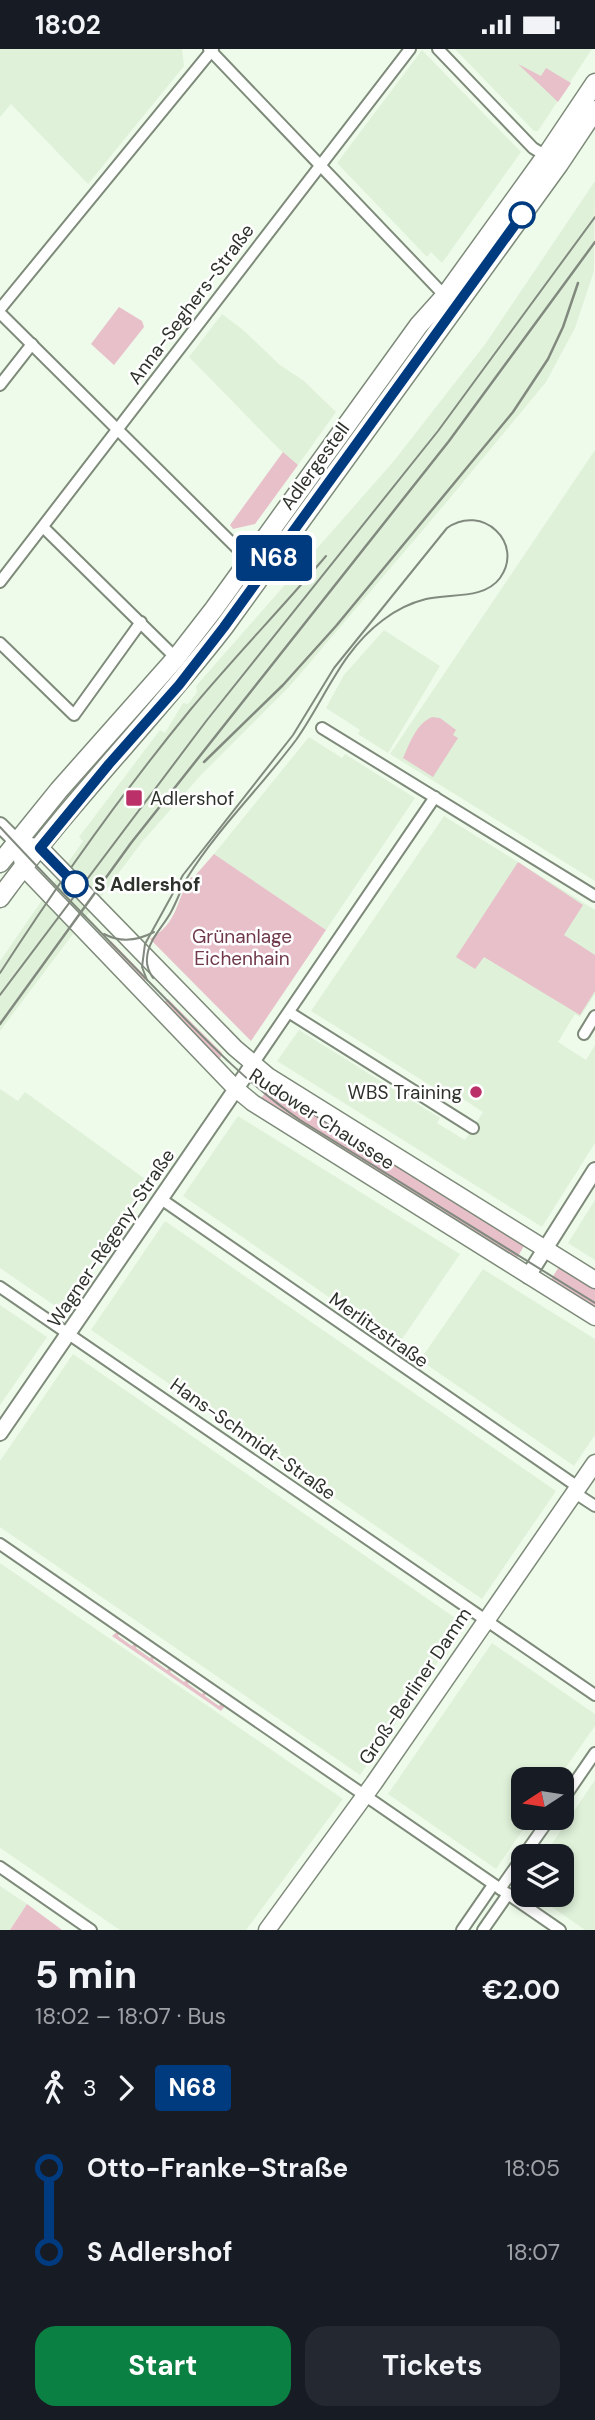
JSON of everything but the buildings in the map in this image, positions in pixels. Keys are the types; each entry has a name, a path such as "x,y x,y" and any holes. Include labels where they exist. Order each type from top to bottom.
{"main road":[{"name":"Adlergestell","path":"0,898 109,764 179,685 224,627 552,160 595,83"},
{"name":"Adlergestell","path":"0,863 58,790 176,658 419,325 595,110"},
{"path":"18,843 40,848"},
{"name":"Rudower Chaussee","path":"18,843 24,868 164,1017 253,1103 595,1317"},
{"name":"Rudower Chaussee","path":"40,848 253,1064 274,1080 595,1280"},
{"name":"Groß-Berliner Damm","path":"267,1930 364,1796 595,1463"}],"street":[{"name":"Anna-Seghers-Straße","path":"0,582 4,567 43,527 410,49"},
{"path":"438,49 533,148 552,160"},
{"path":"249,560 0,311 211,50 445,296"},
{"path":"0,385 32,344"},
{"path":"43,527 176,658"},
{"path":"0,643 74,716 141,622"},
{"path":"322,728 595,896"},
{"path":"253,1064 435,797"},
{"path":"0,825 18,843"},
{"path":"290,1013 473,1128"},
{"path":"584,1034 595,1016"},
{"name":"Wagner-Régeny-Straße","path":"0,1433 253,1064"},
{"path":"528,1276 595,1170"},
{"name":"Merlitzstraße","path":"161,1199 577,1490 595,1506"},
{"name":"Hans-Schmidt-Straße","path":"0,1287 595,1695"},
{"path":"0,1544 560,1930"},
{"path":"574,1784 595,1753"},
{"path":"462,1930 500,1889 541,1831"},
{"path":"0,1867 91,1930"},
{"path":"483,1930 500,1889"}],"shaded area":[{"path":"0,49 182,49 184,66 88,184 11,104 0,117"},
{"path":"455,49 592,49 538,131 534,131"},
{"path":"422,50 521,152 442,263 431,252 427,257 337,163"},
{"path":"595,181 594,271 575,328 546,382 289,687 201,775 142,842 0,1031 0,961 83,841 79,837 160,730 165,733 183,703 188,704 197,692 196,686 393,462 486,343"},
{"path":"222,314 280,365 304,381 336,412 298,465 189,357"},
{"path":"595,450 595,881 390,754"},
{"path":"384,630 440,666 388,753 358,734 360,730 326,708 344,675"},
{"path":"309,737 342,758 345,754 415,798 326,930 214,854"},
{"path":"444,816 595,910 595,994 580,1017 575,1014 558,1042 586,1060 595,1045 595,1143 542,1227 277,1061 299,1030 440,1118 437,1123 465,1140 483,1112 455,1094 452,1099 311,1011"},
{"path":"0,1089 18,1101 25,1092 152,1184 64,1312 0,1268"},
{"path":"238,1116 460,1254 398,1345 183,1196"},
{"path":"595,1200 595,1260 568,1243"},
{"path":"165,1221 556,1491 482,1599 91,1330"},
{"path":"483,1269 595,1339 595,1435 574,1466 420,1360"},
{"path":"0,1305 47,1337 0,1405"},
{"path":"73,1354 464,1624 360,1775 0,1527 0,1461"},
{"path":"0,1563 343,1799 246,1930 120,1930 0,1848"},
{"path":"492,1643 595,1714 595,1726 566,1767 511,1767 511,1831 522,1831 496,1869 388,1794"},
{"path":"595,1780 595,1930 585,1930 552,1907 574,1907 574,1844 552,1844 561,1831 574,1831 574,1811"},
{"path":"0,1886 27,1904 10,1930 0,1930"}],"green space":[{"path":"518,64 541,76 546,68 571,83 558,102"},
{"path":"119,307 142,321 144,327 114,365 91,344"},
{"path":"283,452 298,465 255,524 233,529 230,525"},
{"path":"432,717 440,718 456,730 453,735 458,738 433,777 403,758 418,729"},
{"name":"Grünanlage Eichenhain","path":"214,854 326,930 251,1041 150,939 166,926 191,877 193,878"},
{"path":"518,862 583,905 564,935 595,955 595,991 580,1015 484,957 475,969 456,957"},
{"path":"111,941 146,977 144,982 164,1002 168,999 222,1053 219,1062 105,947"},
{"path":"269,1083 523,1241 524,1246 515,1261 259,1101"},
{"path":"560,1265 595,1287 595,1312 549,1283"},
{"path":"117,1632 118,1636 132,1646 137,1645 136,1648 150,1658 154,1657 153,1660 167,1670 172,1669 170,1672 184,1682 189,1681 188,1684 202,1694 206,1693 205,1696 219,1706 221,1703 225,1706 221,1711 112,1636"},
{"path":"27,1904 62,1930 10,1930"}],"tram line":[{"path":"0,995 207,720 438,431 595,217"},
{"path":"147,980 142,967 145,944 183,875 293,735 334,668 447,528 474,520 496,531 507,552 506,565 493,585 476,593 435,597 409,605 383,620 356,646 296,740 212,842 187,878 171,912 150,945 147,964 153,978"},
{"path":"0,973 92,838 165,741 326,556"},
{"path":"0,827 191,1025 261,1091 300,1120 595,1303"},
{"path":"104,934 129,940 154,932"}],"railway":[{"path":"0,1024 131,843 449,441 595,242"},
{"path":"204,762 283,685 336,626 513,412 548,359 563,327 578,283"}],"bus line":[{"name":"N68","path":"75,884 40,848 179,685 224,627 522,215"}],"place":[{"name":"Adlershof","path":"134,798"},
{"name":"S Adlershof","path":"75,884"},
{"name":"WBS Training","path":"476,1092"}]}
